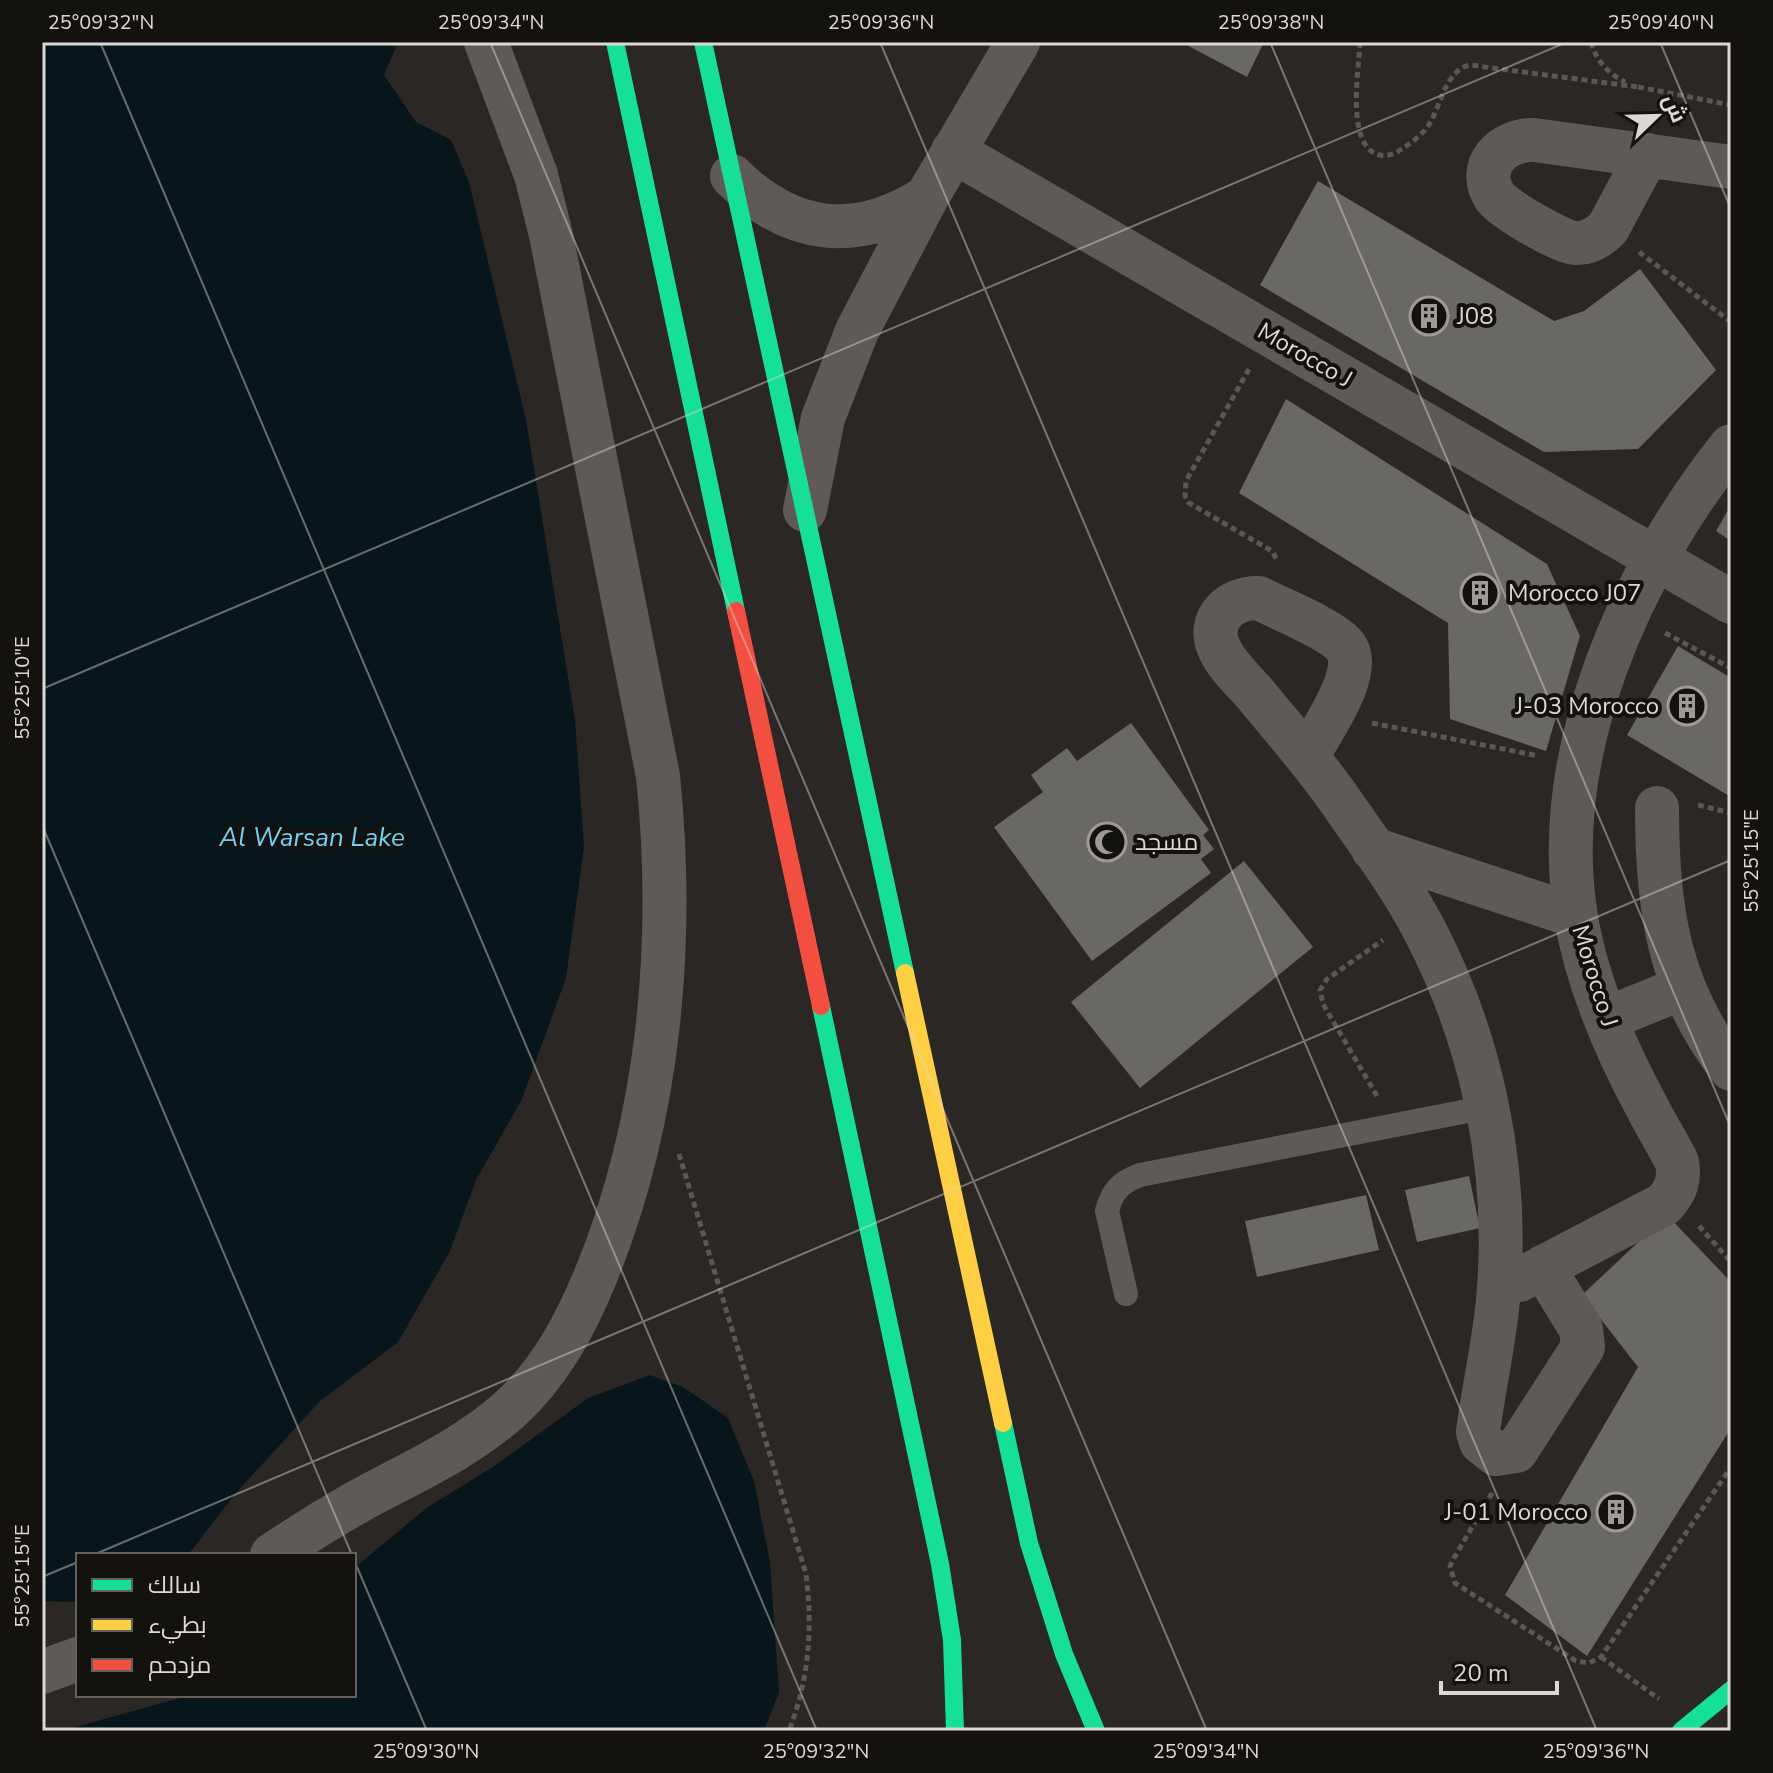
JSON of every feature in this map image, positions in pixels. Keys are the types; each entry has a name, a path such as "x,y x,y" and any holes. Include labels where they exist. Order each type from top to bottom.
{"street":[{"path":"275,1553 359,1501 466,1443 510,1409 536,1383 559,1353 609,1242 635,1154 652,1064 661,983 665,904 658,776 551,235 531,161 486,42"},
{"path":"615,42 940,1564 952,1640 955,1731"},
{"path":"703,42 1029,1543 1064,1654 1096,1731"},
{"path":"805,510 823,418 838,373 857,331 927,197 1018,42"},
{"path":"1647,155 1608,228 1589,241 1566,241 1506,207 1496,197 1490,184 1490,169 1495,155 1519,139 1647,155 1731,167"},
{"name":"Morocco J","path":"953,151 1731,602"},
{"path":"732,176 751,196 774,210 799,221 825,226 852,226 879,221 927,197"},
{"name":"Morocco J","path":"1499,1290 1664,1204 1677,1185 1677,1162 1647,1109 1606,1019 1576,916 1572,866 1579,764 1607,661 1628,613 1679,517 1731,446"},
{"path":"1307,757 1351,674 1352,663 1344,645 1337,638 1259,598 1233,602 1224,610 1215,633 1222,655 1307,757 1373,849 1416,917 1445,972 1462,1016 1488,1107 1499,1199 1499,1290 1478,1432 1481,1442 1496,1454 1516,1451 1583,1347 1581,1329 1543,1267"},
{"path":"1657,808 1660,882 1665,918 1682,988 1698,1022 1731,1069"},
{"path":"1373,849 1576,916"},
{"path":"1606,1019 1682,988"},
{"path":"42,1672 76,1660"},
{"path":"1687,1727 1731,1690"}],"lane":[{"path":"1126,1294 1107,1211 1110,1198 1128,1180 1488,1107"}],"path":[{"path":"1360,42 1357,127 1363,145 1379,155 1395,153 1428,127 1451,80 1462,67 1470,65 1638,87 1731,105"},
{"path":"1591,42 1600,62 1610,73 1638,87"},
{"path":"1608,228 1731,322"},
{"path":"1259,598 1276,574 1277,557 1272,551 1189,503 1184,489 1269,334"},
{"path":"1628,613 1731,668"},
{"path":"1329,715 1579,764"},
{"path":"1394,1125 1323,1004 1320,990 1327,979 1416,917"},
{"path":"675,1139 806,1574 811,1635 808,1665 801,1701 789,1731"},
{"path":"1516,1451 1454,1558 1451,1575 1462,1589 1576,1661 1589,1663 1601,1657 1731,1467"},
{"path":"1601,1657 1687,1727"}],"water":[{"name":"Al Warsan Lake","path":"42,42 398,42 384,75 416,122 451,140 469,182 526,420 575,720 584,847 566,978 522,1099 476,1180 450,1251 398,1342 320,1401 235,1494 190,1553 76,1553 76,1602 42,1601"},
{"path":"650,1375 683,1387 728,1418 754,1481 770,1563 779,1692 764,1731 61,1731 184,1697 356,1697 356,1566 428,1507 496,1465 588,1398"}],"building":[{"path":"1181,42 1264,42 1247,77"},
{"name":"J08","path":"1318,181 1554,321 1584,311 1640,269 1716,370 1638,449 1544,452 1260,285"},
{"name":"Morocco J07","path":"1286,399 1547,564 1580,636 1546,751 1450,719 1448,623 1239,493"},
{"path":"1731,505 1731,541 1716,531"},
{"name":"J-03 Morocco","path":"1678,646 1731,678 1731,797 1627,735"},
{"name":"مسجد","path":"1131,723 1209,830 1203,835 1214,849 1201,859 1211,873 1092,961 994,827 1043,792 1031,775 1067,748 1077,761"},
{"path":"1244,861 1313,947 1140,1088 1071,1002"},
{"path":"1469,1176 1480,1228 1417,1242 1405,1190"},
{"path":"1366,1195 1379,1250 1257,1277 1245,1221"},
{"name":"J-01 Morocco","path":"1667,1215 1731,1282 1731,1428 1587,1656 1505,1595 1638,1367 1582,1295"}],"traffic: fast":[{"path":"615,42 736,611"},
{"path":"703,42 905,973"},
{"path":"821,1006 940,1564 952,1640 955,1731"},
{"path":"1003,1423 1029,1543 1064,1654 1096,1731"},
{"path":"1681,1731 1731,1690"}],"traffic: slow":[{"path":"905,973 1003,1423"}],"traffic: jam":[{"path":"736,611 821,1006"}],"place":[{"name":"J08","path":"1429,316"},
{"name":"Morocco J07","path":"1480,593"},
{"name":"J-03 Morocco","path":"1687,706"},
{"name":"مسجد","path":"1107,842"},
{"name":"J-01 Morocco","path":"1616,1512"}]}
